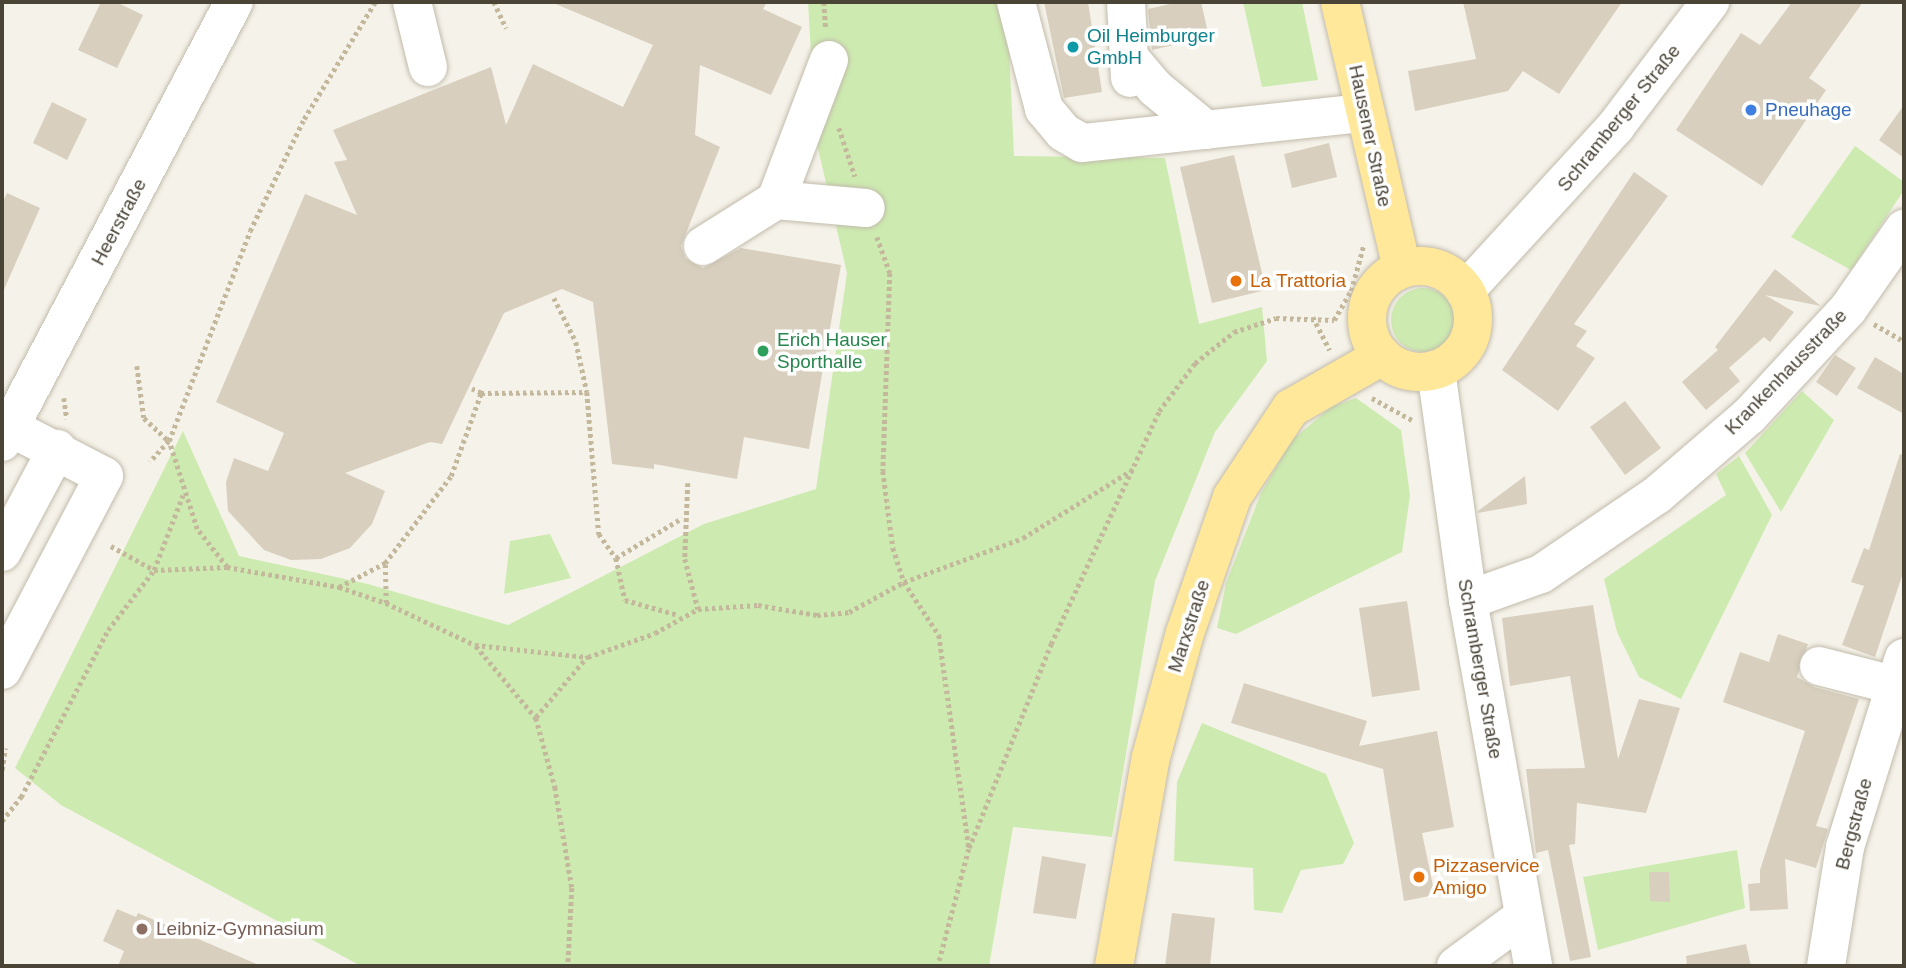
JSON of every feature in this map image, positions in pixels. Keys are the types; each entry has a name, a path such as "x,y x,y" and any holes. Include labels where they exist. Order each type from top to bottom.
{"main road":[{"name":"Hausener Straße","path":"1340,2 1402,270"},
{"path":"1437,269 1465,291 1472,306 1470,338 1462,352 1436,370 1407,370 1382,356 1373,344 1368,314 1378,287 1402,270 1437,269"},
{"name":"Marxstraße","path":"1114,966 1151,757 1185,633 1232,497 1291,408 1382,356"}],"street":[{"name":"Heerstraße","path":"5,431 40,372 234,2"},
{"path":"412,2 428,67"},
{"path":"1016,2 1029,66 1044,108 1063,132 1082,143 1365,113"},
{"path":"1126,2 1128,67 1206,130"},
{"name":"Schramberger Straße","path":"1465,291 1616,126 1710,2"},
{"path":"703,246 776,200 829,60"},
{"path":"776,200 866,208"},
{"name":"Krankenhausstraße","path":"1468,600 1541,574 1657,495 1767,396 1848,309 1904,229"},
{"name":"Schramberger Straße","path":"1436,370 1468,600 1533,966"},
{"path":"2,670 104,476 63,437 5,431"},
{"path":"2,552 63,437"},
{"name":"Bergstraße","path":"1819,666 1899,672 1845,847 1826,966"},
{"path":"1456,966 1524,916"}],"path":[{"path":"150,462 169,441 250,231 304,119 375,2"},
{"path":"494,2 506,28"},
{"path":"824,2 829,60"},
{"path":"838,119 890,273 883,471 892,548 904,582 939,635 969,849"},
{"path":"938,966 969,849 1051,644 1135,468 1159,411 1195,363 1232,333 1276,318 1334,320 1356,277 1362,238"},
{"path":"554,298 576,342 587,392 594,505 599,534 616,558 625,600 679,615"},
{"path":"1888,332 1904,341"},
{"path":"137,366 144,418 169,441 197,529 227,567"},
{"path":"40,372 69,382 62,406 63,437"},
{"path":"472,388 481,393 587,392"},
{"path":"339,587 385,563 451,476 481,393"},
{"path":"111,546 154,569 227,567 339,587 386,603 475,645 588,657 655,633 679,615 698,609 758,605 817,615 849,612 904,582 1023,538 1135,468"},
{"path":"688,483 682,518 685,559 698,609"},
{"path":"2,821 21,797 108,630 154,569 184,494"},
{"path":"616,558 682,518"},
{"path":"385,563 386,603"},
{"path":"475,645 536,718 555,787 572,888 568,966"},
{"path":"536,718 588,657"},
{"path":"2,770 5,748"}],"green space":[{"path":"808,2 1007,2 1014,156 1165,158 1199,324 1262,307 1267,361 1215,432 1155,581 1112,837 1013,827 989,966 361,966 61,805 15,768 183,431 239,556 368,584 508,625 704,524 816,489 847,273 816,140"},
{"path":"1243,2 1302,2 1318,80 1262,87"},
{"path":"1855,146 1904,182 1904,190 1851,270 1791,237"},
{"path":"1417,288 1429,288 1446,297 1453,308 1453,332 1446,343 1429,352 1417,352 1405,347 1396,338 1391,326 1391,314 1396,302 1405,293"},
{"path":"1802,391 1834,420 1781,512 1745,453"},
{"path":"1356,398 1401,430 1410,495 1402,552 1236,634 1217,628 1226,583 1261,493 1292,440 1331,407"},
{"path":"1739,456 1772,515 1681,699 1639,677 1617,632 1604,579 1726,495 1716,474"},
{"path":"550,534 571,578 504,594 510,541"},
{"path":"1202,723 1326,774 1354,843 1343,864 1301,870 1282,913 1254,910 1253,868 1174,861 1177,782"},
{"path":"1737,850 1745,908 1598,950 1583,877"}],"building":[{"path":"101,2 116,2 143,15 117,68 78,50"},
{"path":"551,2 767,2 763,9 802,27 771,95 700,65 695,135 720,147 681,246 685,258 703,268 741,248 841,265 809,449 744,437 737,479 654,464 654,469 612,464 593,302 562,289 504,313 442,444 430,442 345,473 385,491 372,524 350,548 321,559 291,560 264,550 228,511 226,482 234,458 268,471 284,433 216,402 305,194 357,215 334,162 347,160 333,130 491,67 506,125 533,64 623,107 653,45"},
{"name":"Oil Heimburger GmbH","path":"1044,2 1088,2 1102,92 1064,98"},
{"path":"1179,2 1201,2 1209,37 1152,50 1148,9"},
{"path":"1463,2 1622,2 1559,94 1523,71 1508,91 1415,111 1408,71 1476,59"},
{"name":"Pneuhage","path":"1792,2 1863,2 1809,78 1826,90 1762,186 1676,130 1741,33 1760,45"},
{"path":"52,102 87,119 67,160 33,143"},
{"path":"1904,105 1904,158 1879,140"},
{"path":"1329,143 1337,177 1292,188 1284,154"},
{"path":"1234,155 1266,290 1212,303 1180,167"},
{"path":"1634,172 1668,196 1574,324 1587,331 1576,346 1595,358 1558,411 1502,370"},
{"path":"7,193 40,208 2,294 2,204"},
{"path":"1775,269 1821,306 1765,295 1794,312 1770,342 1764,337 1729,368 1740,381 1706,410 1682,382 1718,350 1715,347"},
{"path":"1835,355 1856,368 1837,396 1816,382"},
{"path":"1875,357 1904,374 1904,414 1857,388"},
{"path":"1625,401 1661,448 1625,475 1590,427"},
{"path":"1900,454 1904,455 1904,570 1875,657 1842,645 1864,586 1851,582 1864,548 1869,550"},
{"path":"1525,476 1527,504 1478,513 1478,511"},
{"path":"1407,601 1420,690 1372,697 1359,608"},
{"path":"1593,605 1618,759 1639,699 1680,708 1646,813 1577,803 1575,844 1569,845 1591,957 1570,961 1548,850 1536,853 1526,769 1585,768 1570,676 1510,686 1502,618"},
{"path":"1778,634 1808,644 1797,677 1814,687 1859,699 1816,826 1828,829 1816,868 1785,859 1788,909 1750,911 1748,884 1760,883 1760,870 1805,731 1723,702 1740,652 1769,662"},
{"path":"1244,683 1367,721 1359,746 1437,731 1454,827 1422,833 1435,895 1404,901 1383,769 1231,723"},
{"path":"1042,856 1086,864 1076,919 1033,913"},
{"path":"1649,872 1669,872 1670,902 1650,901"},
{"name":"Leibniz-Gymnasium","path":"117,909 136,917 138,913 261,966 118,966 124,951 103,941"},
{"path":"1172,913 1215,918 1210,966 1165,966"},
{"path":"1746,944 1751,966 1687,966 1686,956"}],"place":[{"name":"Oil Heimburger GmbH","path":"1073,47"},
{"name":"Pneuhage","path":"1751,110"},
{"name":"La Trattoria","path":"1236,281"},
{"name":"Erich Hauser Sporthalle","path":"763,351"},
{"name":"Pizzaservice Amigo","path":"1419,877"},
{"name":"Leibniz-Gymnasium","path":"142,929"}]}
